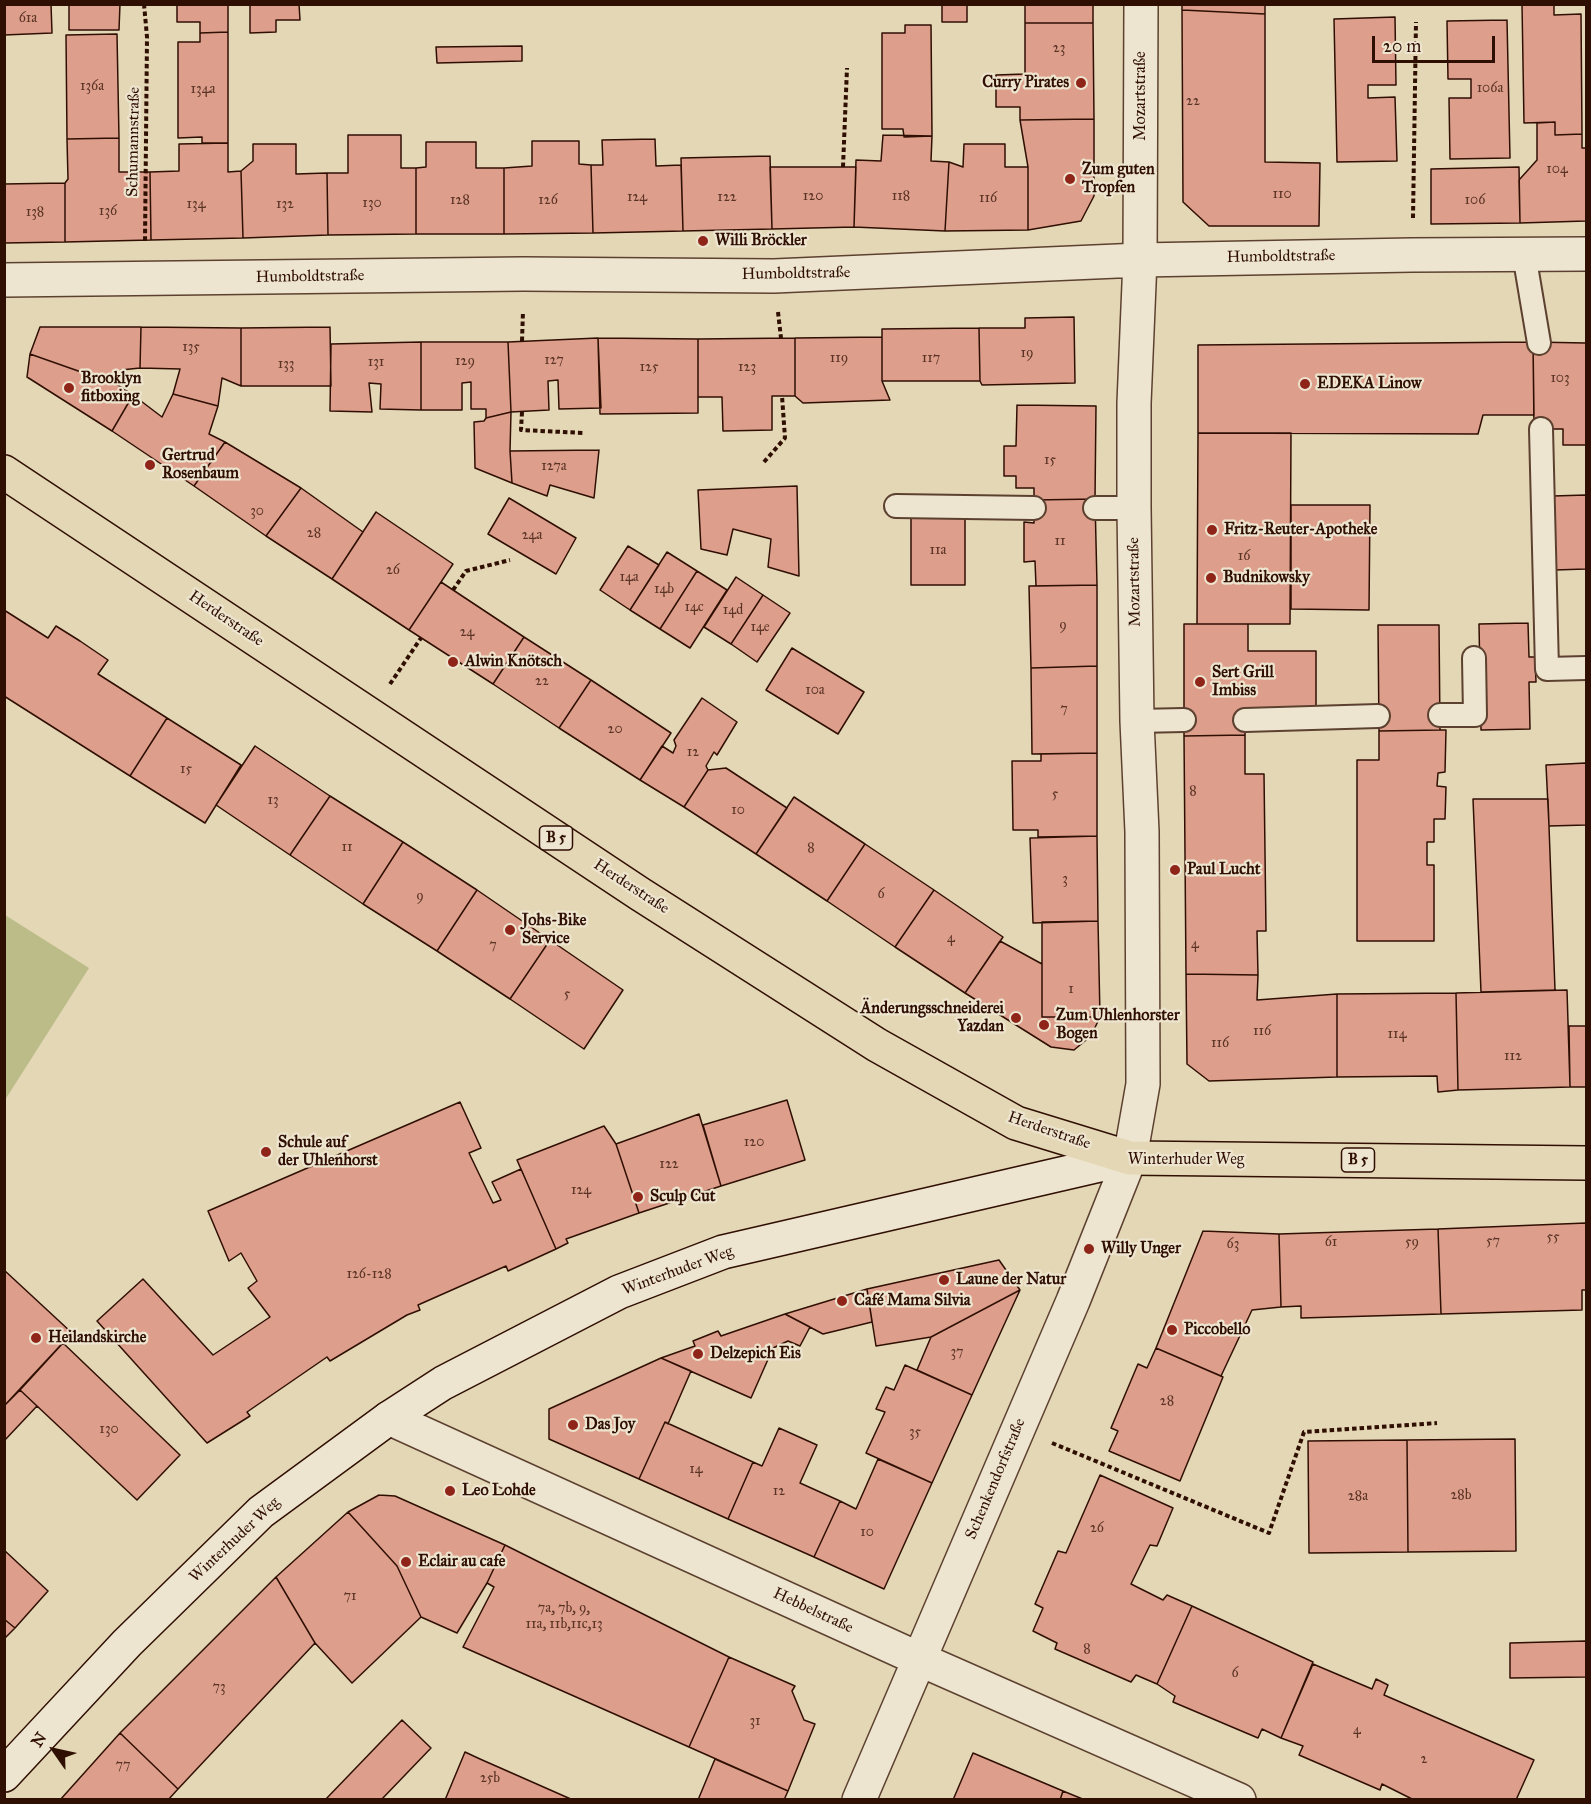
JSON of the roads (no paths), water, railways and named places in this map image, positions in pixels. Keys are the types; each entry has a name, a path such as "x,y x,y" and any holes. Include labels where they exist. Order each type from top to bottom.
{"main road":[{"name":"Herderstraße","path":"4,472 640,894 877,1045 1016,1123 1130,1158"},
{"name":"Winterhuder Weg","path":"1130,1158 1587,1163"}],"street":[{"name":"Mozartstraße","path":"1130,1158 1143,1084 1142,831 1137,721 1134,508 1134,403 1140,260 1142,4"},
{"name":"Humboldtstraße","path":"4,280 523,274 774,276 1140,260 1587,254"},
{"name":"Winterhuder Weg","path":"4,1774 127,1643 246,1525 389,1418 443,1383 619,1292 723,1252 1130,1158"},
{"name":"Schenkendorfstraße","path":"859,1800 1073,1302 1130,1158"},
{"name":"Hebbelstraße","path":"389,1418 919,1659 1239,1800"}],"lane":[{"path":"1524,254 1539,343"},
{"path":"1541,429 1547,669 1587,668"},
{"path":"896,506 1034,508"},
{"path":"1095,508 1134,508"},
{"path":"1440,715 1475,715 1474,658"},
{"path":"1245,720 1378,716"},
{"path":"1137,721 1184,720"}],"place":[{"name":"Curry Pirates","path":"1081,83"},
{"name":"Zum guten Tropfen","path":"1070,179"},
{"name":"Willi Bröckler","path":"703,241"},
{"name":"EDEKA Linow","path":"1305,384"},
{"name":"Brooklyn fitboxing","path":"69,388"},
{"name":"Gertrud Rosenbaum","path":"150,465"},
{"name":"Fritz-Reuter-Apotheke","path":"1212,530"},
{"name":"Budnikowsky","path":"1211,578"},
{"name":"Alwin Knötsch","path":"453,662"},
{"name":"Sert Grill Imbiss","path":"1200,682"},
{"name":"Paul Lucht","path":"1175,870"},
{"name":"Johs-Bike Service","path":"510,930"},
{"name":"Änderungsschneiderei Yazdan","path":"1016,1018"},
{"name":"Zum Uhlenhorster Bogen","path":"1044,1025"},
{"name":"Schule auf der Uhlenhorst","path":"266,1152"},
{"name":"Sculp Cut","path":"638,1197"},
{"name":"Willy Unger","path":"1089,1249"},
{"name":"Laune der Natur","path":"944,1280"},
{"name":"Café Mama Silvia","path":"842,1301"},
{"name":"Piccobello","path":"1172,1330"},
{"name":"Heilandskirche","path":"36,1338"},
{"name":"Delzepich Eis","path":"698,1354"},
{"name":"Das Joy","path":"573,1425"},
{"name":"Leo Lohde","path":"450,1491"},
{"name":"Eclair au cafe","path":"406,1562"}]}
